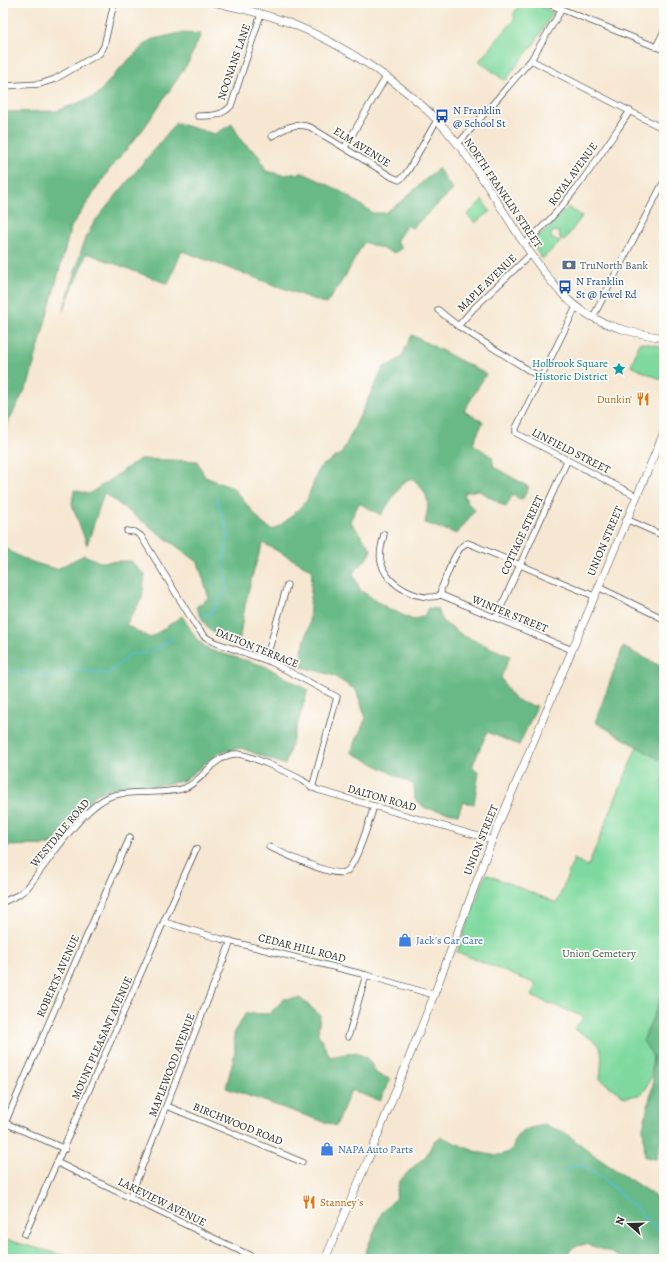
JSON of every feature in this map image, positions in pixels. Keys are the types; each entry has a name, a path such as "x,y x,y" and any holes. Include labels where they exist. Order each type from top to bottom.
{"main road":[{"name":"NORTH FRANKLIN STREET","path":"217,3 229,4 292,24 319,36 386,77 437,120 458,144 531,254 556,288 576,307 593,318 619,328 664,338"},
{"name":"UNION STREET","path":"325,1259 368,1160 434,995 492,840 626,519 664,432"}],"street":[{"path":"3,86 40,84 54,79 100,53 114,3"},
{"path":"546,3 664,50"},
{"path":"458,144 531,60 562,9"},
{"name":"NOONANS LANE","path":"198,116 212,116 227,111 231,106 261,14"},
{"path":"656,47 664,31"},
{"path":"531,60 588,88 664,129"},
{"path":"344,147 386,77"},
{"name":"ROYAL AVENUE","path":"524,244 544,228 576,189 630,111"},
{"name":"ELM AVENUE","path":"272,136 290,126 301,124 310,127 399,180 407,173 437,120"},
{"path":"593,318 664,181"},
{"name":"MAPLE AVENUE","path":"458,326 474,308 531,254"},
{"name":"LINFIELD STREET","path":"576,307 516,428 516,433 636,496"},
{"name":"MAPLE AVENUE","path":"438,310 458,326 541,378"},
{"name":"COTTAGE STREET","path":"496,618 567,461"},
{"path":"626,519 664,536"},
{"name":"DALTON TERRACE","path":"127,531 135,532 141,536 196,626 204,636 218,644 266,660 289,670 337,697 312,788"},
{"path":"384,534 380,559 382,566 390,579 402,588 424,597 431,598 441,595 441,589 454,557 461,546 465,543 474,545 594,596"},
{"path":"266,660 287,585"},
{"path":"598,587 664,619"},
{"name":"WINTER STREET","path":"441,595 572,650"},
{"name":"WESTDALE ROAD","path":"3,902 18,895 27,888 86,813 103,799 123,793 184,788 220,759 230,755 243,755 270,766"},
{"name":"DALTON ROAD","path":"270,766 302,780 312,788 492,840"},
{"path":"269,847 335,873 344,873 348,870 354,859 374,806"},
{"name":"ROBERTS AVENUE","path":"4,1122 130,837"},
{"name":"MOUNT PLEASANT AVENUE","path":"26,1234 65,1149 196,849"},
{"name":"CEDAR HILL ROAD","path":"164,922 231,941 366,975 434,995"},
{"name":"MAPLEWOOD AVENUE","path":"130,1197 231,941"},
{"path":"348,1037 366,975"},
{"name":"BIRCHWOOD ROAD","path":"167,1106 302,1162"},
{"path":"4,1122 65,1149"},
{"name":"LAKEVIEW AVENUE","path":"58,1163 257,1259"}],"green space":[{"path":"520,3 534,3 553,12 533,46 505,81 479,61 513,21 515,17 513,15"},
{"path":"180,33 201,34 188,63 144,128 109,170 71,227 29,382 3,432 3,111 57,111 96,96 122,66 150,40"},
{"path":"176,123 215,134 232,124 243,143 258,154 266,171 283,175 303,173 337,189 373,213 385,213 403,200 438,168 453,190 412,228 407,225 396,241 402,248 394,253 364,242 346,275 326,304 182,251 168,284 87,253 63,311 85,239 95,221"},
{"path":"482,200 490,211 475,223 467,215"},
{"path":"568,207 582,216 564,241 560,238 559,232 552,232 552,239 561,241 542,259 531,242"},
{"path":"412,335 486,374 464,411 483,422 473,444 492,457 494,467 529,487 522,500 512,495 506,507 478,490 464,493 467,502 475,510 457,534 425,523 428,503 427,498 422,489 412,478 403,482 381,515 359,503 350,521 371,549 370,555 353,573 360,590 386,607 413,620 424,616 428,608 438,609 443,622 464,636 510,656 501,677 504,684 514,698 524,703 537,706 519,745 487,732 472,767 479,772 474,804 463,802 458,814 425,808 415,799 414,785 351,752 366,718 356,690 332,675 298,666 309,625 312,570 263,543 248,593 239,644 222,638 212,632 208,628 196,607 209,598 198,562 104,493 87,545 72,504 74,490 89,494 140,459 197,461 205,477 233,488 263,524 273,530 286,521 307,500 319,468 342,453 383,368 401,358"},
{"path":"640,342 664,347 664,381 631,366"},
{"path":"3,545 21,557 35,563 57,569 84,555 100,562 131,561 145,575 142,598 126,625 150,638 182,616 197,640 210,650 265,666 308,690 285,765 241,748 220,752 183,781 154,786 114,788 96,794 51,845 3,846"},
{"path":"623,647 664,668 664,762 595,722"},
{"name":"Union Cemetery","path":"663,683 664,991 644,1041 653,1056 651,1077 645,1090 640,1095 624,1097 600,1079 602,1060 600,1048 592,1039 574,1029 584,1017 531,996 536,984 457,952 486,874 557,903 574,859 588,866"},
{"path":"664,991 664,1127 656,1159 645,1157 643,1128 653,1084 653,1056 643,1041"},
{"path":"300,998 320,1015 318,1034 330,1057 356,1052 368,1059 377,1074 390,1079 380,1101 351,1090 336,1126 226,1088 235,1052 234,1032 246,1013 269,1014 284,999"},
{"path":"545,1125 564,1132 602,1161 655,1196 664,1207 664,1259 622,1259 610,1252 586,1244 573,1247 564,1259 363,1259 382,1212 395,1199 399,1182 426,1156 434,1141 442,1137 468,1149 498,1155 507,1153 513,1147 516,1137 523,1131"},
{"path":"3,1239 77,1259 3,1259"}],"waterway":[{"path":"203,616 209,615 227,590 223,558 229,536 217,498"},
{"path":"3,673 25,671 47,678 75,669 108,674 130,654 150,653 173,638"},
{"path":"565,1170 578,1165 591,1170 625,1198 664,1238"}],"place":[{"name":"N Franklin @ School St","path":"442,116"},
{"name":"TruNorth Bank","path":"569,265"},
{"name":"N Franklin St @ Jewel Rd","path":"565,287"},
{"name":"Holbrook Square Historic District","path":"619,369"},
{"name":"Dunkin'","path":"643,399"},
{"name":"Jack's Car Care","path":"405,940"},
{"name":"NAPA Auto Parts","path":"327,1149"},
{"name":"Stanney's","path":"309,1202"}]}
